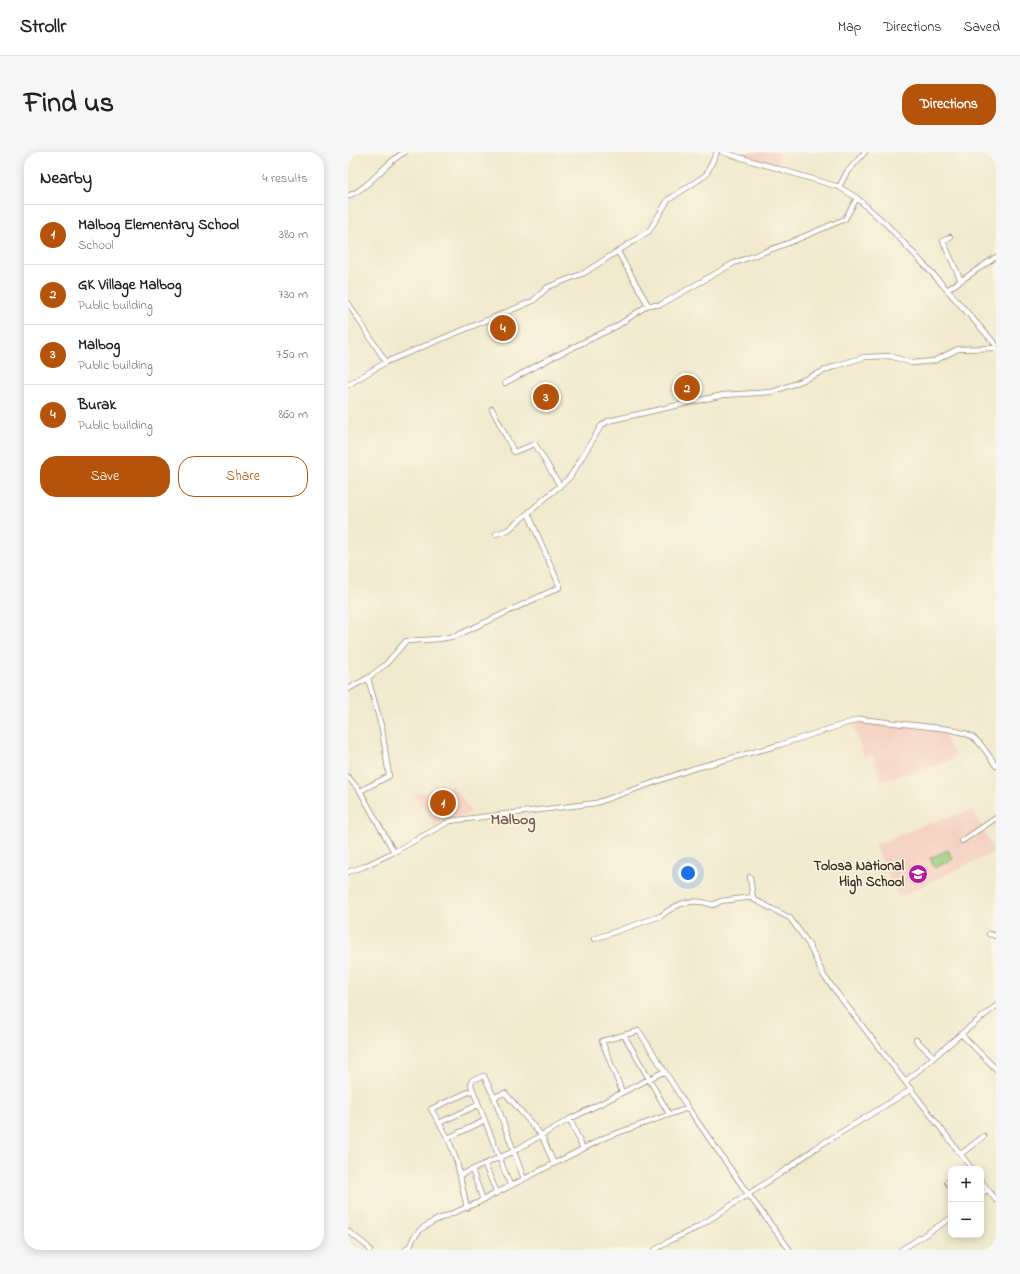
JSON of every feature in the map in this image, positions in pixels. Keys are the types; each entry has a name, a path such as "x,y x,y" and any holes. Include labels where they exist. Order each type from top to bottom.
{"street":[{"path":"348,196 369,183 396,158 406,152"},
{"path":"348,385 386,362 533,301 548,287 584,273 618,252 649,231 668,200 706,175 717,152"},
{"path":"722,152 839,187 857,198 887,225 947,290 996,347"},
{"path":"839,187 847,172 865,152"},
{"path":"505,383 549,359 617,326 648,305 660,306 734,263 791,242 845,219 857,198"},
{"path":"950,237 943,241 960,281"},
{"path":"618,252 648,305"},
{"path":"947,290 996,257"},
{"path":"348,303 386,362"},
{"path":"496,534 508,530 570,477 601,426 608,422 723,395 756,392 764,394 772,392 835,366 865,357 890,356 912,363 934,361 958,349 996,347"},
{"path":"492,409 514,452 535,444 560,486"},
{"path":"348,689 368,678 386,664 406,641 439,639 456,636 560,586 528,513"},
{"path":"360,791 389,776 382,728 368,678"},
{"path":"348,872 363,867 394,852 450,821 596,803 692,769 779,745 860,718 948,729 971,735 996,766"},
{"path":"348,777 360,791 394,852"},
{"path":"962,841 996,818"},
{"path":"750,877 753,899 790,918 808,943 824,976 970,1166"},
{"path":"594,940 661,916 670,910 695,900 704,901 713,905 721,901 753,897"},
{"path":"989,934 996,936"},
{"path":"906,1081 996,1006"},
{"path":"622,1092 602,1041 639,1031 688,1108 748,1194 790,1250"},
{"path":"961,1034 996,1069"},
{"path":"624,1035 669,1114"},
{"path":"916,1040 934,1057"},
{"path":"460,1175 499,1159 570,1119 665,1070"},
{"path":"510,1185 470,1085 472,1080 484,1076 494,1097 524,1179"},
{"path":"655,1250 670,1240 698,1227 787,1169 817,1147 912,1089"},
{"path":"467,1208 460,1175 448,1138 431,1109 473,1090"},
{"path":"494,1097 505,1093 542,1136 554,1164"},
{"path":"439,1123 478,1105"},
{"path":"405,1250 411,1248 412,1241 421,1229 434,1221 467,1208 510,1185 616,1133 688,1108"},
{"path":"570,1119 583,1149"},
{"path":"448,1138 484,1121"},
{"path":"961,1154 984,1136"},
{"path":"485,1165 497,1193"},
{"path":"472,1170 483,1200"},
{"path":"984,1185 996,1200"},
{"path":"984,1192 987,1189"},
{"path":"900,1250 948,1220"},
{"path":"348,1231 368,1246 370,1250"}],"shaded area":[{"path":"728,152 779,152 777,167"},
{"path":"860,721 946,731 946,740 956,757 949,761 882,781 872,755 864,757 852,724"},
{"path":"453,785 471,812 434,825 415,795"},
{"name":"Tolosa National High School","path":"973,810 995,852 899,897 875,845 929,823"}],"green space":[{"path":"948,850 953,859 935,868 930,858"}],"place":[{"name":"Burak","path":"503,328"},
{"name":"GK Village Malbog","path":"687,388"},
{"name":"Malbog","path":"546,397"},
{"name":"Malbog Elementary School","path":"443,803"},
{"name":"Tolosa National High School","path":"918,874"}],"district":[{"name":"Malbog","path":"513,820"}]}
